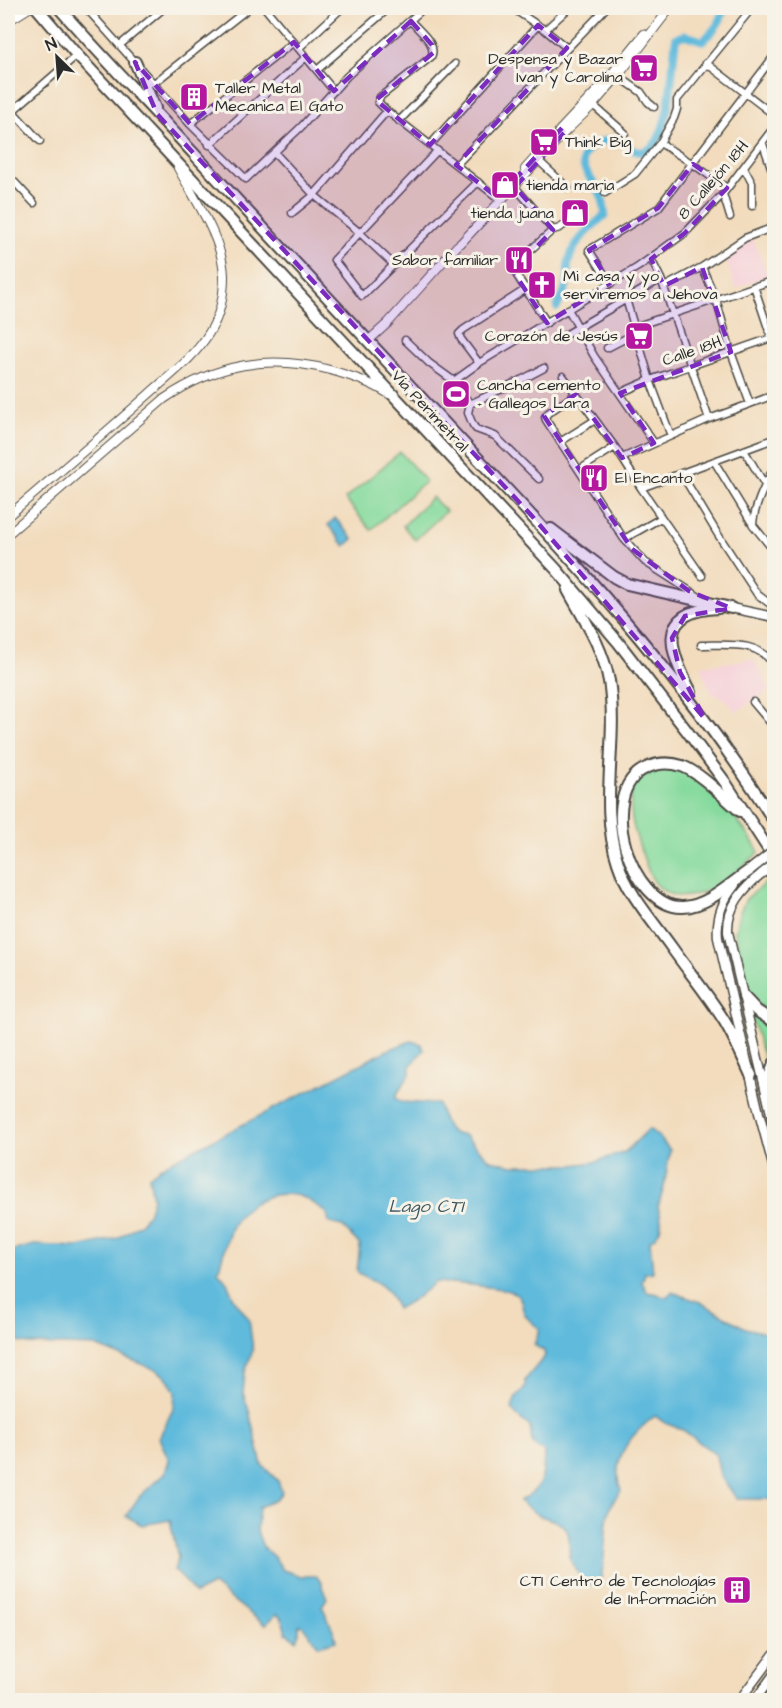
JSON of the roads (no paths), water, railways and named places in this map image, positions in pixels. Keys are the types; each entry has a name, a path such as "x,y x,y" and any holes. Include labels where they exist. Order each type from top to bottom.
{"highway":[{"name":"Vía Perimetral","path":"37,8 77,55 556,568 618,642 687,731 725,782 774,858"},
{"name":"Vía Perimetral","path":"59,8 532,516 632,628 705,719 744,772 774,820"},
{"path":"135,62 157,114"},
{"path":"532,516 614,577 627,584 731,608"},
{"path":"556,568 596,641 607,673 611,701 609,820 612,842 621,871 637,899 720,1015 751,1075"},
{"path":"705,719 673,654 672,638 677,623 685,616 705,609 731,608"},
{"path":"750,819 696,774 672,764 651,766 638,773 627,784 621,803 621,824 632,862 642,882 652,894 662,901 682,907 697,904 750,870"},
{"path":"744,997 757,1011 774,1022"},
{"path":"766,1085 774,1064"}],"main road":[{"path":"731,608 774,617"},
{"path":"774,851 738,881 726,897 720,912 718,927 719,943 759,1113 772,1148 774,1169"},
{"path":"774,864 739,896 732,906 728,920 730,943 766,1085 774,1126"},
{"path":"757,1102 764,1103 768,1099"},
{"path":"742,1701 774,1654"},
{"path":"755,1701 774,1674"}],"street":[{"path":"8,21 28,8"},
{"path":"87,8 190,124 246,179 301,127 347,76 424,8"},
{"path":"120,45 164,8"},
{"path":"154,83 249,8"},
{"path":"265,8 334,90"},
{"path":"299,48 342,8"},
{"path":"317,70 389,8"},
{"path":"518,8 518,12 567,48"},
{"path":"545,30 569,8"},
{"path":"456,165 606,8"},
{"path":"457,246 459,240 498,198 564,130 593,105 669,8"},
{"path":"368,341 388,323 457,246 539,161 660,14 669,8"},
{"path":"605,194 635,174 660,143 674,118 677,100 752,8"},
{"path":"411,21 432,45 433,54 378,99 379,104 498,198"},
{"path":"430,145 538,25"},
{"path":"190,124 294,42"},
{"path":"40,141 9,111 77,55"},
{"path":"610,283 589,250 658,208 774,56"},
{"path":"209,144 306,57"},
{"path":"706,63 774,115"},
{"path":"399,121 455,64"},
{"path":"618,75 641,92 654,107"},
{"path":"593,105 625,133"},
{"path":"292,213 314,195 387,111"},
{"name":"8 Callejón 18H","path":"454,381 479,363 651,259 685,233 725,191 774,127"},
{"path":"660,143 693,164 725,191 730,217"},
{"path":"763,144 771,154 774,176"},
{"path":"437,151 334,260 362,296 478,182"},
{"path":"274,153 314,195 394,265"},
{"path":"8,516 193,354 203,343 214,324 224,289 222,260 212,232 170,154"},
{"path":"539,161 568,188"},
{"path":"744,168 752,183 752,206"},
{"path":"8,175 34,204"},
{"path":"515,186 553,230"},
{"path":"547,323 514,273 514,269 527,253 553,230 560,228 583,211"},
{"path":"664,287 702,267 745,238 774,227"},
{"path":"651,259 664,287 709,419"},
{"path":"702,267 716,299 731,352 750,404"},
{"path":"479,363 459,334 543,278"},
{"path":"555,341 661,279"},
{"path":"607,348 635,330 673,314 774,280"},
{"path":"754,286 774,346"},
{"path":"626,299 650,380 671,436"},
{"path":"568,309 594,356 654,443"},
{"name":"Calle 18H","path":"620,393 650,380 773,338"},
{"path":"405,340 429,363 454,381 470,404 468,413 473,426 495,436 539,479"},
{"path":"8,534 164,399 211,374 236,366 263,362 298,363 354,376 374,385 409,410"},
{"path":"470,404 543,368"},
{"path":"563,376 615,447 702,576"},
{"path":"576,394 545,417 560,442 624,539 645,562 710,603"},
{"path":"622,458 709,419 774,394"},
{"path":"560,442 595,420"},
{"path":"641,488 774,439"},
{"path":"579,470 615,447"},
{"path":"744,450 765,485"},
{"path":"714,461 753,525 774,551"},
{"path":"753,525 753,518 774,467"},
{"path":"681,473 757,594 770,604"},
{"path":"19,506 28,517"},
{"path":"624,539 661,518"},
{"path":"701,645 750,646 762,651 774,666"},
{"path":"753,702 774,727"}],"water":[{"path":"335,518 353,539 345,546 328,525"},
{"name":"Lago CTI","path":"411,1041 421,1044 424,1050 410,1066 410,1074 395,1097 402,1102 438,1104 449,1130 458,1135 464,1135 490,1160 513,1165 573,1165 595,1162 625,1152 649,1129 670,1150 658,1207 661,1226 650,1241 653,1272 645,1273 642,1282 647,1292 666,1297 672,1292 700,1302 745,1328 774,1335 774,1501 771,1499 737,1499 720,1475 716,1455 683,1430 655,1416 624,1448 618,1468 621,1491 611,1505 607,1521 601,1579 593,1585 584,1582 571,1561 569,1537 564,1526 538,1515 519,1501 533,1491 541,1480 544,1451 534,1445 530,1427 515,1414 512,1408 516,1397 525,1388 525,1380 545,1356 544,1351 534,1345 540,1329 525,1315 518,1295 492,1288 436,1282 397,1309 384,1288 357,1272 360,1245 342,1226 329,1223 327,1213 303,1198 286,1194 268,1197 246,1209 234,1222 218,1271 249,1319 253,1350 245,1372 243,1393 262,1465 278,1481 282,1492 276,1500 259,1507 257,1531 263,1547 275,1558 283,1570 301,1576 317,1576 322,1582 327,1598 322,1606 336,1641 318,1646 303,1626 299,1625 297,1640 286,1633 282,1619 277,1614 265,1625 213,1585 195,1594 174,1570 178,1558 170,1520 142,1525 126,1516 139,1497 165,1473 169,1460 159,1438 174,1407 175,1392 168,1379 157,1370 95,1346 28,1344 8,1340 8,1252 34,1245 78,1247 118,1238 140,1224 148,1214 153,1198 149,1176 162,1166 388,1050"}],"waterway":[{"path":"557,307 564,294 568,265 573,250 582,237 605,215 604,204 598,189 583,164 584,156 595,145 611,140 620,141 639,152 649,149 656,142 666,115 676,38 685,35 703,41 714,30 724,8"}],"place":[{"name":"Despensa y Bazar Ivan y Carolina","path":"644,68"},
{"name":"Taller Metal Mecanica El Gato","path":"194,97"},
{"name":"Think Big","path":"544,142"},
{"name":"tienda maria","path":"505,185"},
{"name":"tienda juana","path":"575,213"},
{"name":"Sabor familiar","path":"519,260"},
{"name":"Mi casa y yo serviremos a Jehova","path":"542,285"},
{"name":"Corazón de Jesús","path":"639,336"},
{"name":"Cancha cemento - Gallegos Lara","path":"456,394"},
{"name":"El Encanto","path":"594,478"},
{"name":"CTI Centro de Tecnologías de Información","path":"737,1590"}]}
